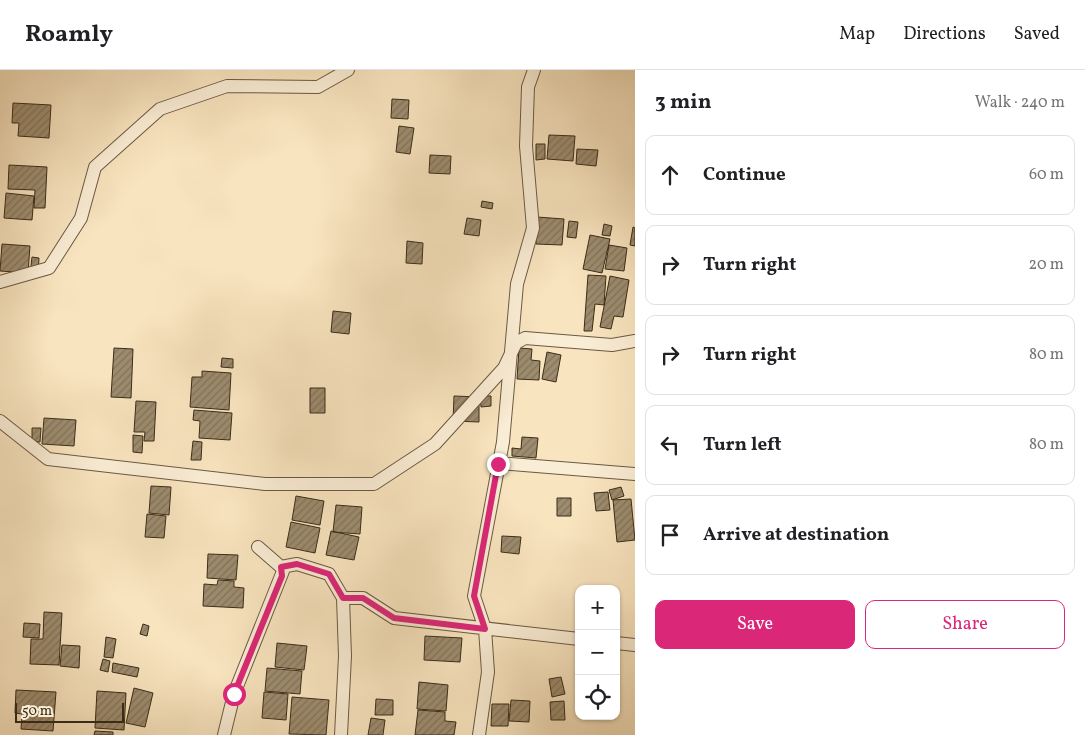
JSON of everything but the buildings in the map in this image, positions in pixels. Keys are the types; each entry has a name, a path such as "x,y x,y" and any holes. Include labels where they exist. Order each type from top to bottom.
{"street":[{"path":"0,282 49,268 81,218 95,167 160,109 227,86 318,86 348,70"},
{"path":"479,735 488,672 485,629 474,596 503,442 517,284 533,228 526,146 528,87 534,70"},
{"path":"0,421 48,459 265,484 374,484 435,444 504,368 516,343 525,338 612,345 635,341"},
{"path":"498,464 635,474"},
{"path":"224,735 234,694 282,576 281,567 258,547"},
{"path":"281,567 297,564 329,574 343,598 345,656 342,735"},
{"path":"343,598 363,598 394,618 575,639"},
{"path":"620,643 635,645"}],"route":[{"path":"234,694 282,576 283,571 281,567 297,564 329,574 343,598 363,598 394,618 485,629 474,596 498,464"}]}
